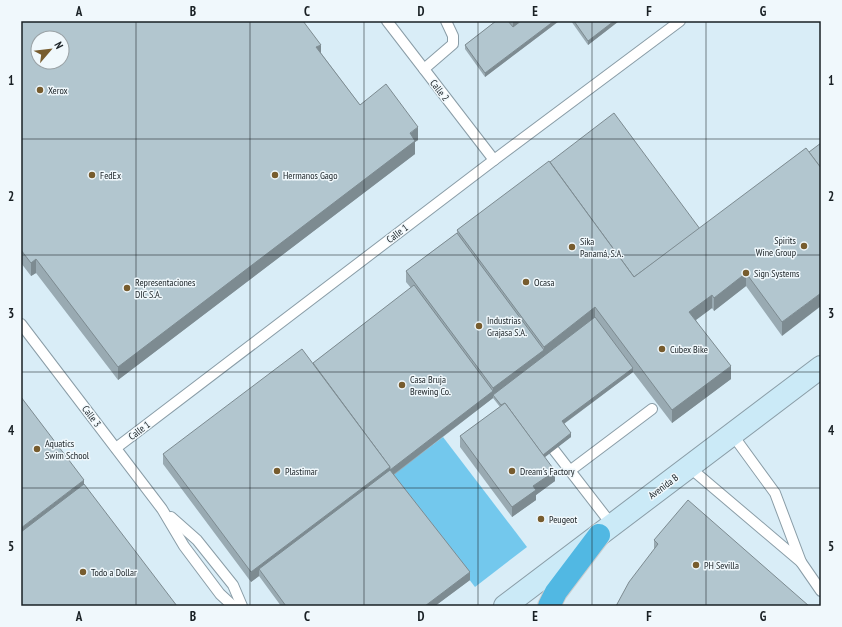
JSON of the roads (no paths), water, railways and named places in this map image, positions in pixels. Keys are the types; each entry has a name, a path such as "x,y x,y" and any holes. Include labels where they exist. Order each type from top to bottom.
{"highway":[{"path":"549,606 556,592 606,530"}],"street":[{"name":"Avenida B","path":"505,606 821,367"}],"lane":[{"name":"Calle 2","path":"387,21 494,160"},
{"path":"424,69 453,44 453,36 446,21"},
{"name":"Calle 1","path":"116,448 494,160 680,21"},
{"name":"Calle 3","path":"21,324 162,509 184,546 220,594 233,606"},
{"path":"571,470 652,409"},
{"path":"732,434 775,493 801,562 821,591"},
{"path":"554,450 571,470 606,530"},
{"path":"688,467 801,562"},
{"name":"Calle 3","path":"162,509 197,540 233,585 242,606"}],"place":[{"name":"Xerox","path":"40,90"},
{"name":"FedEx","path":"92,175"},
{"name":"Hermanos Gago","path":"275,175"},
{"name":"Spirits Wine Group","path":"804,246"},
{"name":"Sika Panamá, S.A.","path":"572,247"},
{"name":"Sign Systems","path":"746,273"},
{"name":"Ocasa","path":"526,282"},
{"name":"Representaciones DIC S.A.","path":"127,288"},
{"name":"Industrias Grajasa S.A.","path":"479,326"},
{"name":"Cubex Bike","path":"662,349"},
{"name":"Casa Bruja Brewing Co.","path":"402,385"},
{"name":"Aquatics Swim School","path":"37,449"},
{"name":"Plastimar","path":"277,471"},
{"name":"Dream's Factory","path":"512,471"},
{"name":"Peugeot","path":"541,519"},
{"name":"PH Sevilla","path":"696,565"},
{"name":"Todo a Dollar","path":"83,572"}]}
